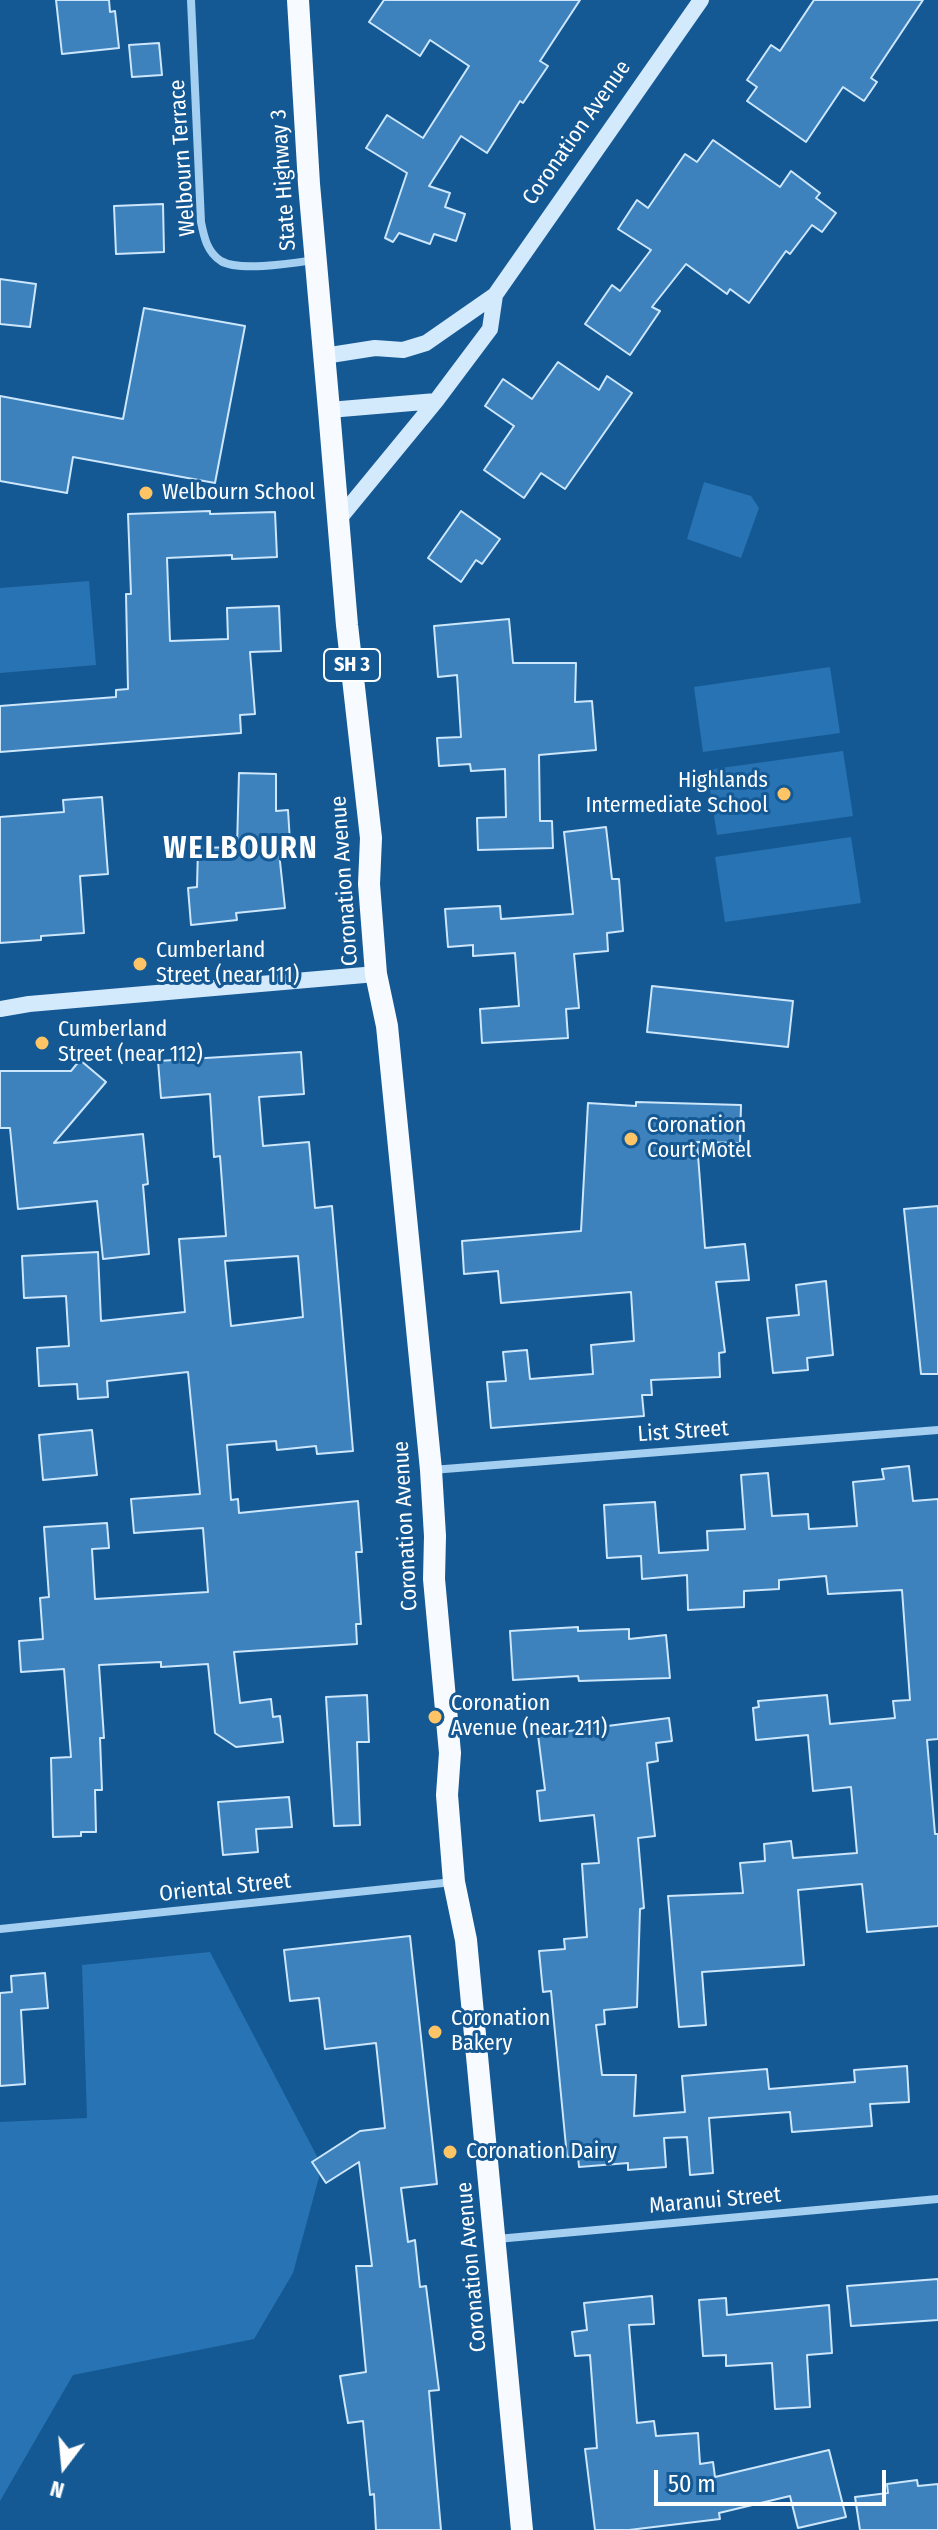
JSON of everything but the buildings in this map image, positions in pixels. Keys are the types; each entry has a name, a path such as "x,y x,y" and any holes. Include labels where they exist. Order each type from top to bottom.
{"highway":[{"name":"State Highway 3","path":"298,0 324,356"},
{"name":"Coronation Avenue","path":"324,356 347,625 371,838 369,884 376,974 387,1026 431,1470 434,1579 450,1753 447,1795 454,1882 466,1940 522,2530"}],"main road":[{"name":"Coronation Avenue","path":"324,356 375,348 403,350 426,343 495,295 701,0"},
{"name":"Coronation Avenue","path":"339,519 436,401 490,329 495,295"},
{"path":"329,410 436,401"},
{"path":"0,1009 376,974"}],"street":[{"name":"Welbourn Terrace","path":"191,0 201,222 209,250 222,262 241,265 316,260"},
{"name":"List Street","path":"431,1470 938,1430"},
{"name":"Oriental Street","path":"0,1929 454,1882"},
{"name":"Maranui Street","path":"496,2240 938,2199"}],"shaded area":[{"path":"704,482 751,496 759,508 741,558 687,539"},
{"path":"89,581 96,665 0,673 0,588"},
{"path":"830,667 840,733 703,752 694,687"},
{"path":"843,751 853,816 717,835 707,770"},
{"path":"851,837 861,903 725,922 715,857"},
{"path":"210,1952 322,2166 293,2273 254,2339 73,2375 0,2501 0,2122 87,2118 82,1965"}],"place":[{"name":"Welbourn School","path":"146,493"},
{"name":"Highlands Intermediate School","path":"784,794"},
{"name":"Cumberland Street (near 111)","path":"140,964"},
{"name":"Cumberland Street (near 112)","path":"42,1043"},
{"name":"Coronation Court Motel","path":"631,1139"},
{"name":"Coronation Avenue (near 211)","path":"435,1717"},
{"name":"Coronation Bakery","path":"435,2032"},
{"name":"Coronation Dairy","path":"450,2152"}],"district":[{"name":"WELBOURN","path":"241,850"}]}
